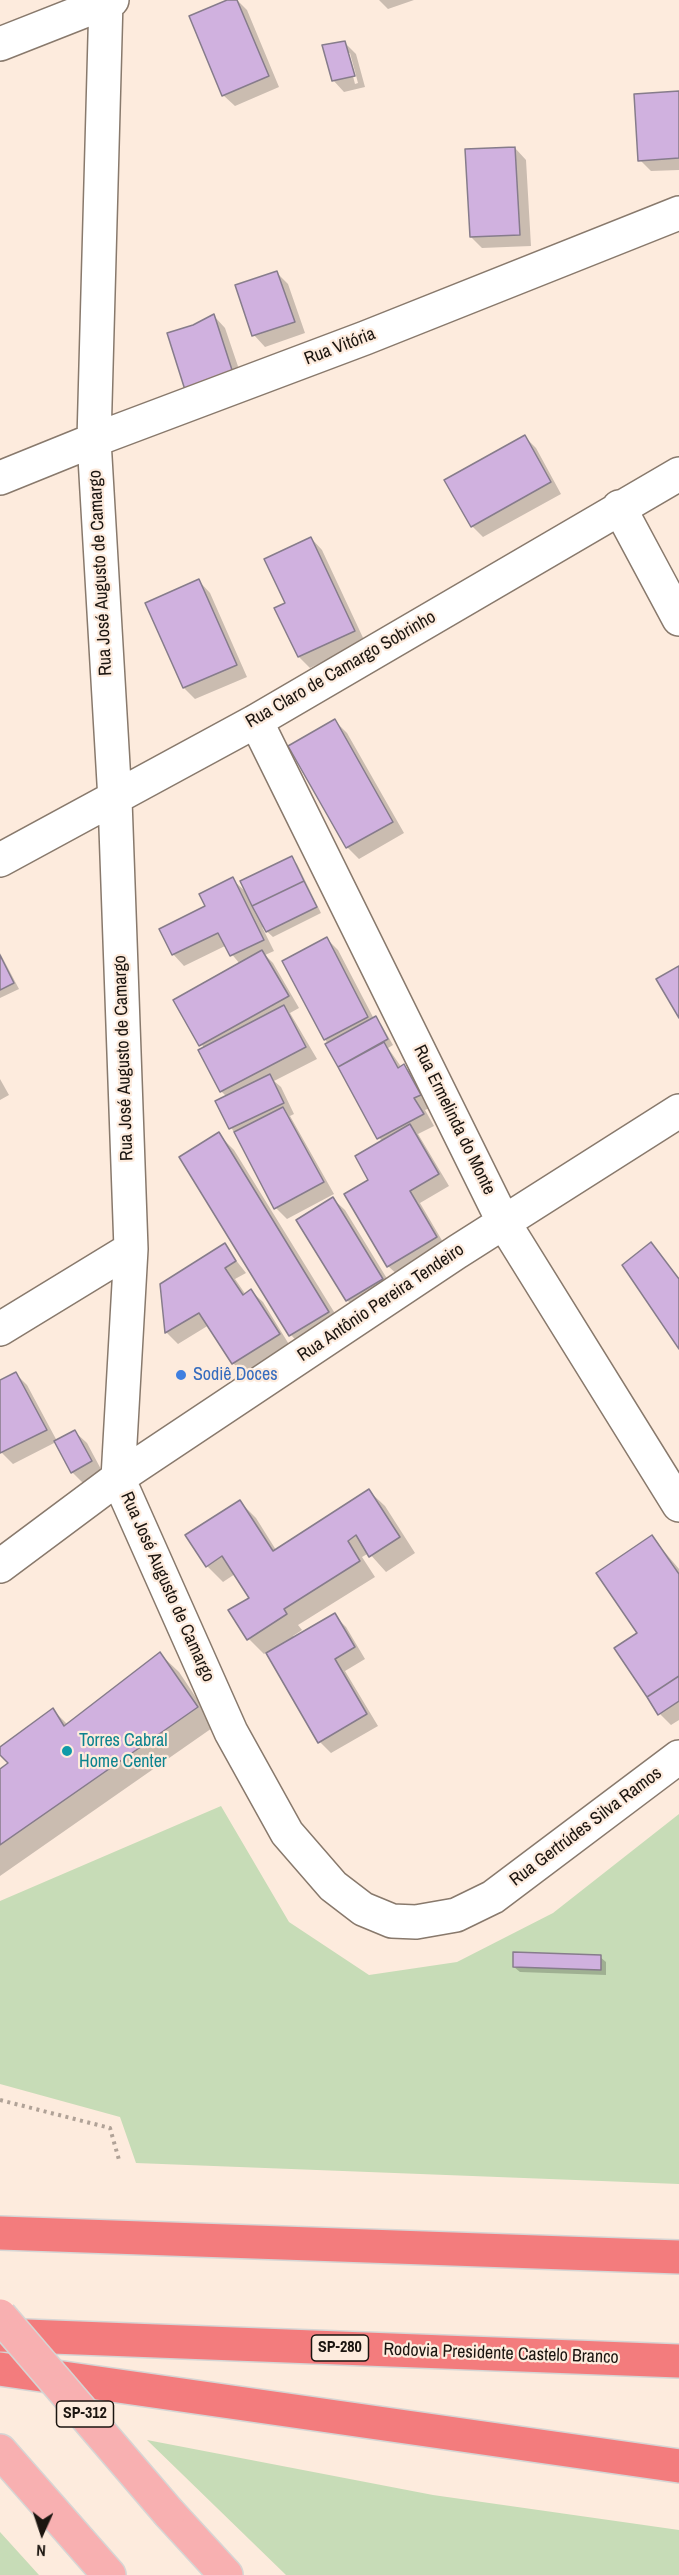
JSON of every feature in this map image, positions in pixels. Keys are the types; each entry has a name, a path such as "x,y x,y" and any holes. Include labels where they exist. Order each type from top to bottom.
{"highway":[{"path":"0,2233 679,2257"},
{"name":"Rodovia Presidente Castelo Branco","path":"0,2335 679,2361"},
{"path":"0,2369 679,2466"}],"main road":[{"name":"SP-312","path":"0,2316 169,2513 226,2575"},
{"path":"0,2451 109,2575"}],"street":[{"path":"0,44 108,1"},
{"name":"Rua José Augusto de Camargo","path":"108,1 94,440 115,800 131,1249 118,1478 231,1732 287,1833 333,1886 363,1909 393,1921 416,1922 456,1915 493,1897"},
{"name":"Rua Vitória","path":"0,478 94,440 376,334 679,213"},
{"name":"Rua Claro de Camargo Sobrinho","path":"0,860 115,800 256,721 679,474"},
{"path":"619,507 679,619"},
{"name":"Rua Ermelinda do Monte","path":"256,721 504,1223 679,1505"},
{"name":"Rua Antônio Pereira Tendeiro","path":"0,1566 118,1478 504,1223 679,1111"},
{"path":"0,1329 131,1249"},
{"name":"Rua Gertrúdes Silva Ramos","path":"493,1897 679,1757"}],"path":[{"path":"0,2100 110,2128 119,2160"}],"green space":[{"path":"221,1806 289,1922 369,1975 457,1962 553,1913 679,1814 679,2184 136,2163 120,2117 0,2084 0,1901"},
{"path":"147,2440 433,2495 679,2530 679,2575 286,2575"},
{"path":"0,2532 39,2575 0,2575"}],"building":[{"path":"227,0 237,0 269,76 222,96 189,16"},
{"path":"345,41 355,76 332,81 322,45"},
{"path":"679,91 679,158 638,161 634,94"},
{"path":"515,147 520,235 470,237 465,149"},
{"path":"277,271 295,322 252,336 235,285"},
{"path":"214,314 233,373 185,390 167,333 193,325"},
{"path":"525,435 551,482 471,527 444,480"},
{"path":"311,537 355,631 298,657 274,608 285,603 264,559"},
{"path":"199,579 237,665 183,688 145,603"},
{"path":"335,719 393,822 346,848 288,746"},
{"path":"292,856 304,881 252,906 240,881"},
{"path":"233,877 264,940 230,956 218,933 172,955 159,929 205,906 199,894"},
{"path":"304,881 317,907 266,932 252,906"},
{"path":"327,937 368,1017 324,1040 282,961"},
{"path":"262,950 289,996 199,1046 173,1000"},
{"path":"0,955 14,983 0,990"},
{"path":"679,966 679,1018 656,979"},
{"path":"284,1005 306,1047 220,1092 198,1050"},
{"path":"376,1016 388,1039 338,1067 325,1044"},
{"path":"384,1042 398,1068 404,1064 421,1095 414,1098 424,1114 377,1139 338,1067"},
{"path":"270,1074 284,1103 229,1129 215,1101"},
{"path":"283,1107 324,1182 274,1209 234,1132"},
{"path":"410,1124 439,1174 410,1191 437,1237 387,1267 344,1194 368,1180 355,1156"},
{"path":"219,1132 329,1312 289,1336 179,1157"},
{"path":"333,1197 383,1279 346,1301 296,1220"},
{"path":"651,1242 679,1279 679,1349 622,1265"},
{"path":"225,1243 236,1261 225,1268 243,1295 251,1289 280,1334 232,1364 199,1313 165,1333 160,1284"},
{"path":"16,1372 47,1430 0,1453 0,1380"},
{"path":"75,1430 92,1461 71,1473 54,1441"},
{"path":"369,1489 400,1537 369,1557 356,1535 348,1541 360,1561 284,1609 287,1614 247,1640 228,1610 249,1598 222,1556 206,1567 185,1535 240,1500 273,1551"},
{"path":"652,1535 679,1574 679,1676 647,1697 614,1648 637,1633 596,1573"},
{"path":"335,1613 355,1647 335,1659 367,1714 318,1743 266,1653"},
{"name":"Torres Cabral Home Center","path":"160,1652 198,1707 0,1845 0,1769 8,1763 0,1755 0,1747 53,1708 64,1726"},
{"path":"679,1676 679,1701 658,1715 647,1697"},
{"path":"513,1952 601,1955 601,1970 513,1967"}],"place":[{"name":"Sodiê Doces","path":"181,1375"},
{"name":"Torres Cabral Home Center","path":"67,1751"}]}
